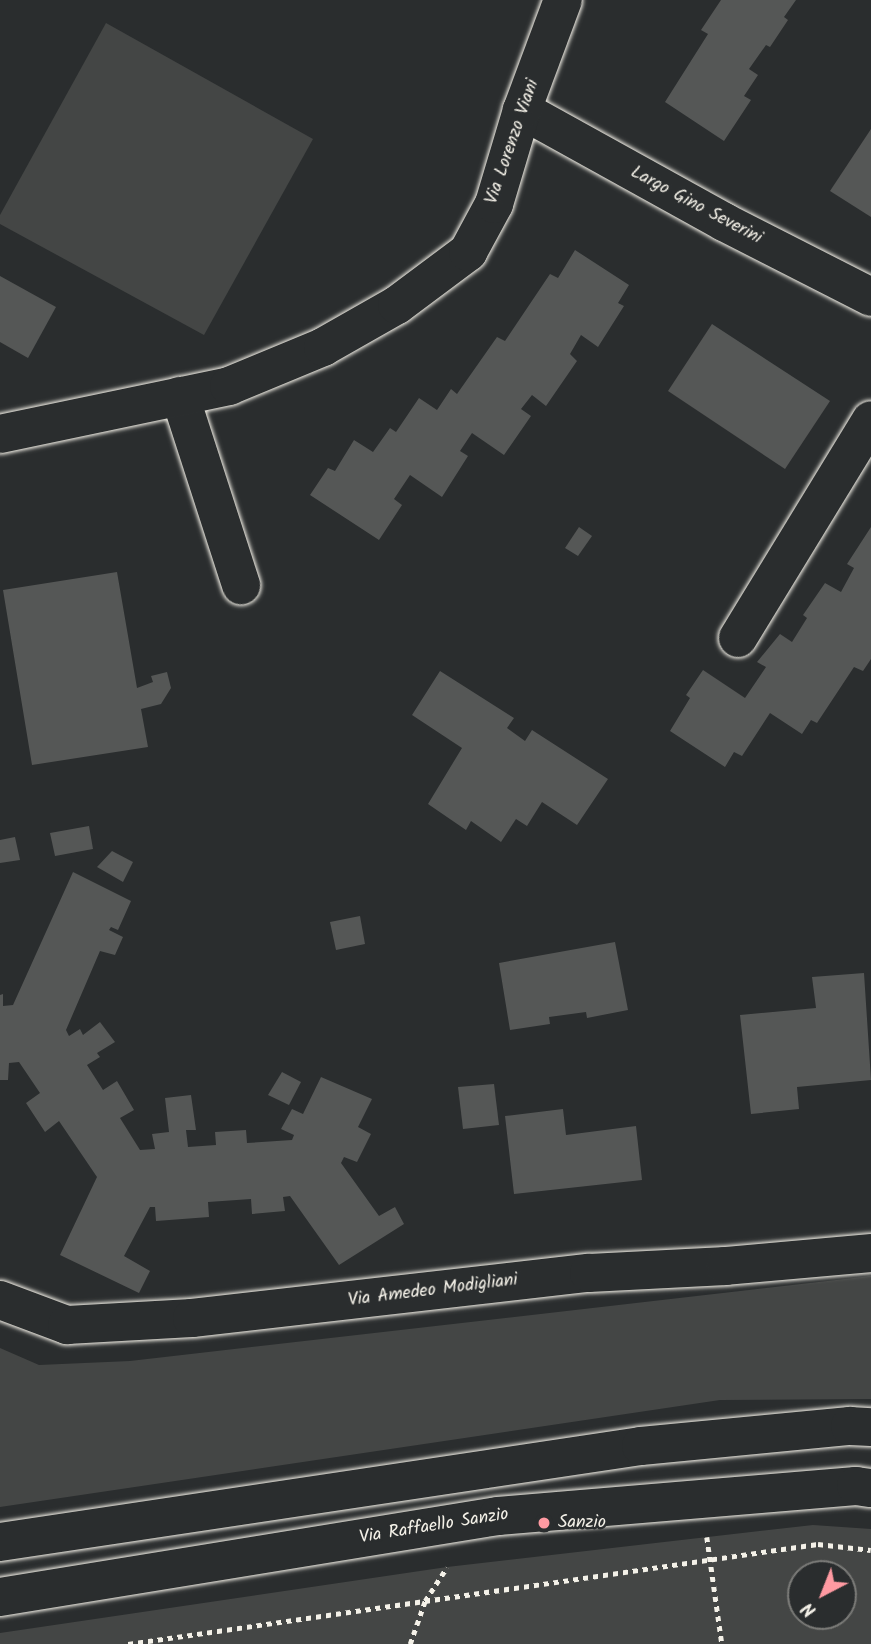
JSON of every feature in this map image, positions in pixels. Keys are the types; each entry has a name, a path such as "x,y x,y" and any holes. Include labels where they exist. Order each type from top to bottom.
{"street":[{"name":"Via Lorenzo Viani","path":"0,433 229,386 323,347 397,305 468,252 494,204 522,110 564,0"},
{"name":"Largo Gino Severini","path":"522,110 724,222 871,297"},
{"path":"180,396 241,585"},
{"path":"738,638 871,420"},
{"name":"Via Amedeo Modigliani","path":"0,1300 67,1325 150,1320 589,1273 726,1266 871,1252"},
{"path":"0,1542 641,1447 850,1426 871,1427"},
{"name":"Via Raffaello Sanzio","path":"0,1597 498,1516 856,1486 871,1488"}],"path":[{"path":"706,1533 722,1644"},
{"path":"128,1644 818,1544 871,1550"},
{"path":"410,1644 425,1601 452,1561"}],"shaded area":[{"path":"106,23 313,139 204,335 0,224 0,215"},
{"path":"871,1276 871,1399 720,1400 0,1507 0,1348 39,1365 130,1361"},
{"path":"813,1525 871,1529 871,1644 0,1644 0,1633 447,1567"}],"building":[{"path":"721,0 796,0 784,17 788,20 770,47 766,45 749,69 758,75 744,96 751,100 724,141 665,102 708,34 701,30"},
{"path":"871,129 871,217 830,191"},
{"path":"575,250 629,285 618,303 624,306 598,347 581,335 570,354 577,361 546,406 532,395 521,409 531,416 504,455 472,433 460,451 468,456 442,497 410,475 394,499 402,505 379,540 310,495 328,468 335,471 354,440 373,452 390,428 396,432 419,398 437,410 451,389 457,394 497,337 505,341 550,274 558,278"},
{"path":"0,276 56,307 28,358 0,342"},
{"path":"712,324 830,401 785,469 668,391"},
{"path":"579,527 592,536 578,556 565,548"},
{"path":"871,527 871,659 863,671 854,667 817,723 811,720 802,734 770,713 742,756 734,752 725,767 670,731 690,698 686,695 703,670 745,698 766,667 757,662 780,634 792,642 807,618 803,615 825,583 841,592 854,568 847,564"},
{"path":"117,572 137,688 153,682 151,676 167,672 171,688 161,704 141,709 148,747 32,765 3,590"},
{"path":"440,671 514,718 507,728 525,741 532,730 608,779 577,825 542,802 527,826 516,819 501,842 471,821 466,830 428,804 462,748 412,715"},
{"path":"89,826 93,849 55,856 50,833"},
{"path":"15,837 20,860 0,863 0,840"},
{"path":"112,851 133,862 123,882 97,867"},
{"path":"73,872 131,901 118,930 111,927 109,930 123,937 115,955 100,951 66,1030 69,1036 80,1029 83,1035 100,1022 115,1042 97,1053 100,1057 87,1065 103,1090 117,1081 134,1110 120,1118 140,1150 155,1149 152,1134 169,1132 165,1098 191,1095 196,1130 186,1130 188,1147 216,1145 215,1132 246,1130 247,1143 292,1140 294,1135 281,1129 292,1109 303,1114 321,1077 372,1099 358,1127 371,1134 357,1162 344,1157 341,1163 379,1216 395,1207 404,1224 339,1265 290,1196 283,1197 285,1211 252,1214 251,1199 208,1202 209,1217 156,1221 155,1207 150,1207 124,1256 150,1271 139,1293 60,1255 97,1177 59,1121 45,1132 26,1103 40,1093 19,1062 9,1063 8,1080 0,1080 0,995 3,994 3,1006 13,1005"},
{"path":"360,916 365,944 336,950 330,922"},
{"path":"615,942 628,1010 587,1018 586,1012 549,1017 550,1024 510,1030 499,963"},
{"path":"864,973 871,1080 797,1087 799,1109 751,1114 740,1015 816,1008 812,977"},
{"path":"282,1072 301,1082 289,1105 268,1095"},
{"path":"494,1084 499,1125 463,1129 458,1087"},
{"path":"563,1109 566,1135 636,1126 642,1180 514,1194 505,1116"}],"place":[{"name":"Sanzio","path":"544,1523"}]}
